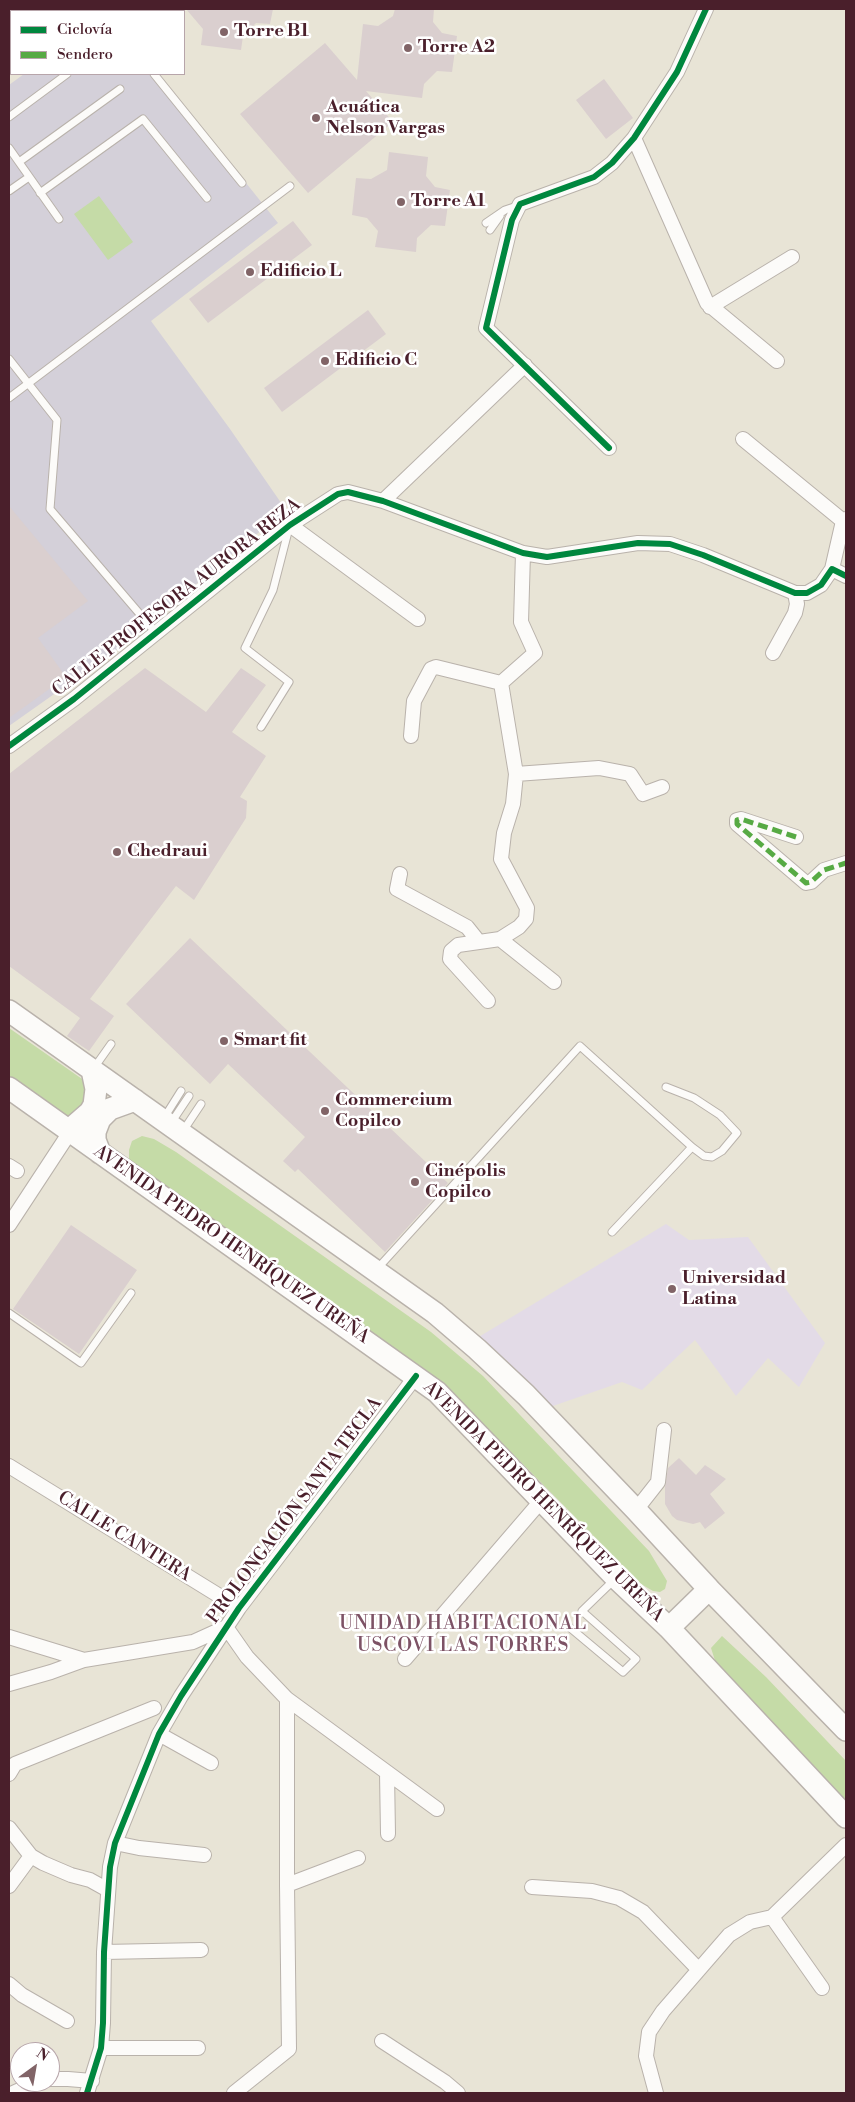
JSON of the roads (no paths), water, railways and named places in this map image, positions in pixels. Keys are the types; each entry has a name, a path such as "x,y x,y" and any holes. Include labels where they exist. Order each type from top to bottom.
{"main road":[{"path":"9,1011 435,1314 477,1349 526,1395 709,1589 846,1730"},
{"path":"70,1132 90,1112 94,1105 96,1089 92,1070"},
{"name":"AVENIDA PEDRO HENRÍQUEZ UREÑA","path":"9,1088 437,1392 540,1501 668,1628 846,1817"},
{"path":"100,1153 95,1140 95,1132 100,1119 110,1109 135,1100"},
{"path":"668,1628 709,1589"}],"street":[{"path":"609,448 486,328 512,220 520,204 594,177 612,163 634,138 677,72 706,9"},
{"path":"634,138 710,308 777,361"},
{"path":"710,308 792,257"},
{"path":"383,501 525,365"},
{"path":"743,439 845,520 832,568 821,585 808,593 795,593 797,604 795,613 773,653"},
{"name":"CALLE PROFESORA AURORA REZA","path":"9,746 74,699 290,526 338,494 348,492 383,501 523,553 546,556 638,542 670,544 703,555 795,593"},
{"path":"290,526 418,619"},
{"path":"500,683 535,653 521,622 523,553"},
{"path":"832,568 846,576"},
{"path":"411,736 414,701 431,668 436,667 500,683"},
{"path":"488,1001 450,959 451,951 458,945 500,939 519,927 526,919 527,908 501,859 504,833 513,804 516,774 500,683"},
{"path":"516,774 599,768 630,774 643,794 662,787"},
{"path":"796,837 741,819 737,820 738,824 806,883 811,882 824,870 846,863"},
{"path":"400,874 398,890 467,927 479,942"},
{"path":"500,939 554,982"},
{"path":"10,1221 70,1132"},
{"name":"PROLONGACIÓN SANTA TECLA","path":"90,2087 101,2048 104,1952 110,1867 116,1843 159,1734 181,1696 239,1608 416,1376"},
{"path":"636,1510 658,1482 664,1430"},
{"name":"CALLE CANTERA","path":"9,1466 239,1608"},
{"path":"405,1658 540,1501"},
{"path":"9,1684 84,1660 193,1642 226,1627 247,1657 287,1699 437,1809"},
{"path":"9,1637 84,1660"},
{"path":"234,2093 290,2049 287,1885 287,1699"},
{"path":"9,1774 15,1764 154,1708"},
{"path":"159,1734 211,1763"},
{"path":"387,1773 388,1834"},
{"path":"9,1828 32,1856 43,1863 71,1875 90,1880 108,1890"},
{"path":"116,1843 139,1848 204,1855"},
{"path":"656,2093 646,2056 649,2032 663,2011 729,1935 750,1922 772,1917 846,1846"},
{"path":"9,1886 32,1856"},
{"path":"287,1885 358,1858"},
{"path":"532,1887 592,1891 619,1898 643,1912 698,1969"},
{"path":"772,1917 822,1988"},
{"path":"104,1952 201,1950"},
{"path":"9,1984 66,2021"},
{"path":"382,2041 445,2082 458,2093"},
{"path":"101,2048 198,2048"},
{"path":"60,2078 68,2078 90,2087"}],"lane":[{"path":"9,117 66,75"},
{"path":"155,75 242,183"},
{"path":"19,162 120,89"},
{"path":"40,193 143,120 207,198"},
{"path":"10,153 19,162 59,219"},
{"path":"9,191 29,177"},
{"path":"9,398 290,186"},
{"path":"488,226 505,210 520,204"},
{"path":"9,359 57,420 50,508 156,633"},
{"path":"260,727 289,682 245,648 273,590 290,526"},
{"path":"92,1070 111,1044"},
{"path":"375,1271 580,1046 704,1156 712,1157 722,1152 737,1133 714,1110 694,1098 666,1087"},
{"path":"171,1126 181,1091"},
{"path":"171,1126 189,1096"},
{"path":"171,1126 200,1104"},
{"path":"612,1232 692,1147"},
{"path":"9,1313 81,1363 131,1292"},
{"path":"568,1626 623,1672 636,1659 582,1611 616,1578"}],"place":[{"name":"Torre B1","path":"224,32"},
{"name":"Torre A2","path":"408,48"},
{"name":"Acuática Nelson Vargas","path":"316,118"},
{"name":"Torre A1","path":"401,202"},
{"name":"Edificio L","path":"250,272"},
{"name":"Edificio C","path":"325,361"},
{"name":"Chedraui","path":"117,852"},
{"name":"Smart fit","path":"224,1041"},
{"name":"Commercium Copilco","path":"325,1111"},
{"name":"Cinépolis Copilco","path":"415,1182"},
{"name":"Universidad Latina","path":"672,1289"}],"district":[{"name":"UNIDAD HABITACIONAL USCOVI LAS TORRES","path":"463,1635"}]}
